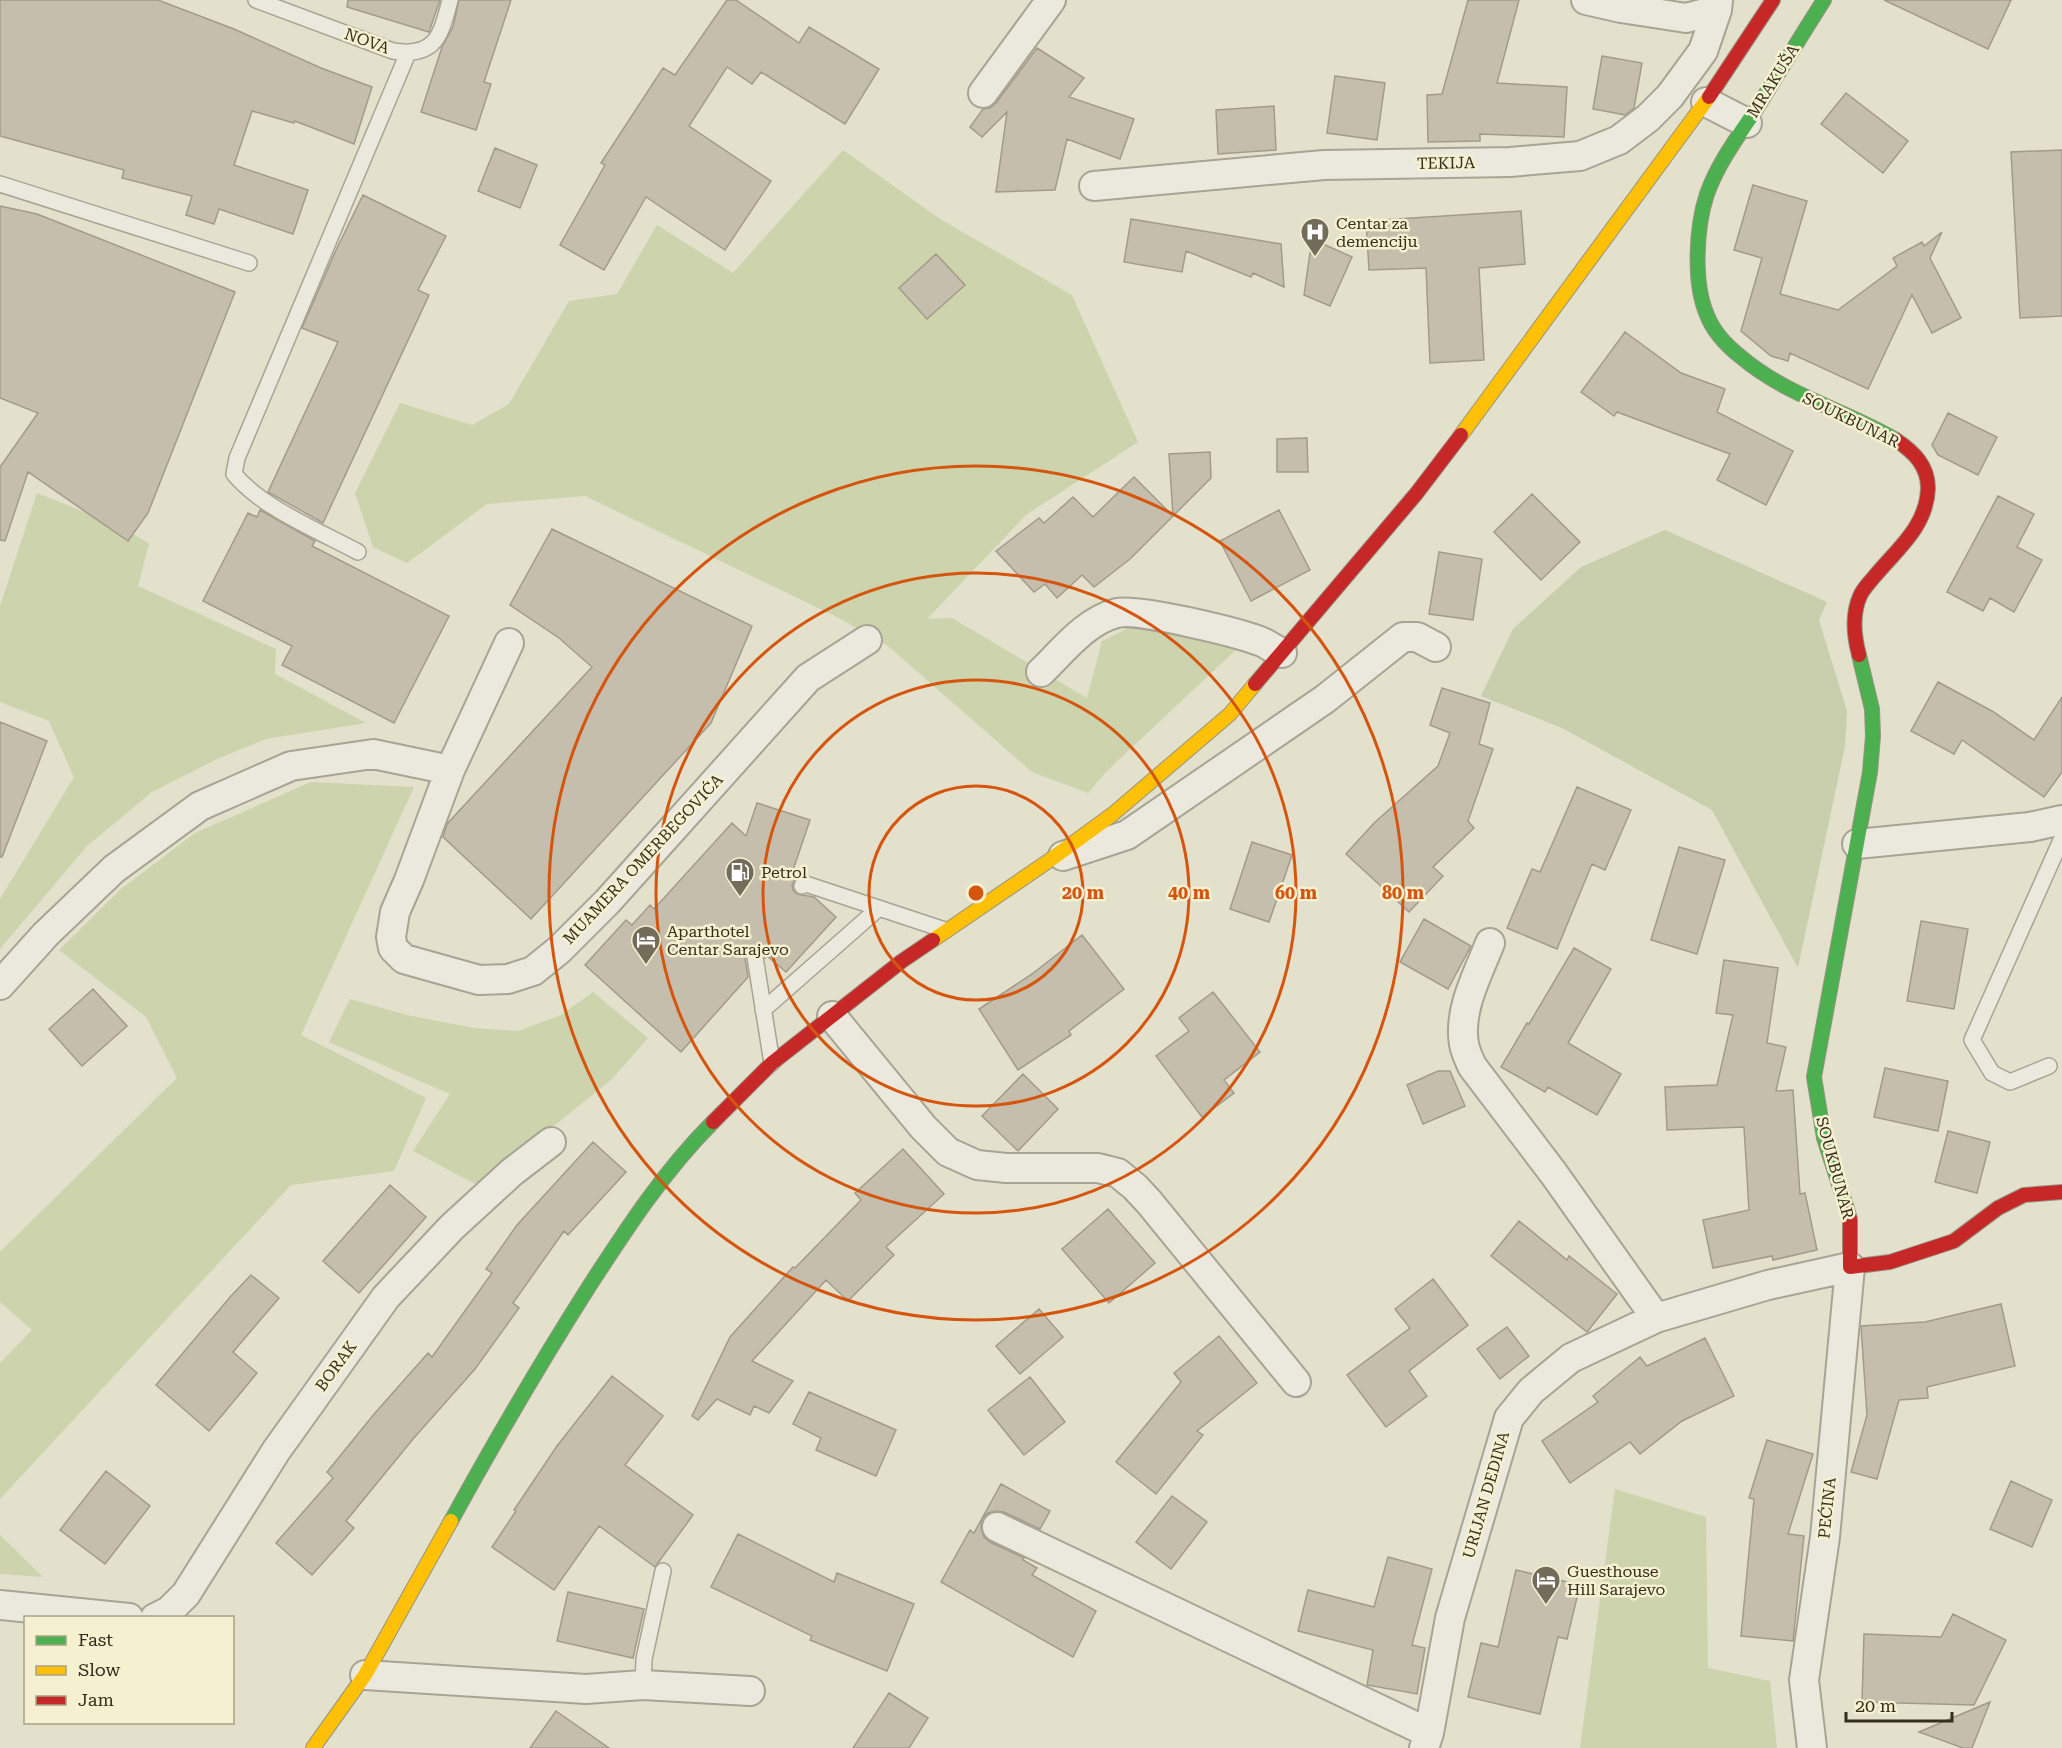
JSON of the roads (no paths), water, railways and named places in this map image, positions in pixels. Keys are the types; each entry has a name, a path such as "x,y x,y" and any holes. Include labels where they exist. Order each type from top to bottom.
{"main road":[{"path":"314,1748 365,1675 496,1438 567,1321 637,1212 698,1137 772,1063 945,930 1050,860 1113,814 1230,714 1416,494 1514,365 1706,102 1773,0"},
{"name":"MRAKUŠA","path":"1747,123 1824,0"},
{"name":"SOUKBUNAR","path":"1747,123 1717,169 1704,206 1699,229 1699,280 1703,308 1713,327 1729,346 1787,390 1895,439 1913,452 1925,469 1928,489 1925,511 1913,534 1876,573 1860,595 1853,615 1855,641 1871,700 1873,723 1870,772 1814,1077 1824,1138 1850,1219 1850,1267"},
{"path":"1850,1267 1890,1262 1954,1241 1998,1208 2024,1195 2062,1192"}],"street":[{"path":"983,93 1051,0"},
{"path":"1586,0 1686,18 1718,5"},
{"name":"TEKIJA","path":"1094,186 1324,165 1510,162 1580,156 1619,140 1648,118 1670,96 1703,51 1718,5"},
{"name":"MRAKUŠA","path":"1706,102 1747,123"},
{"path":"1041,672 1089,625 1118,613 1154,615 1221,631 1260,642 1282,653"},
{"path":"1050,860 1127,835 1325,699 1403,637 1417,637 1436,647"},
{"name":"MUAMERA OMERBEGOVIĆA","path":"509,644 450,770 395,912 391,937 393,948 404,958 479,980 508,979 533,971 559,950 616,892 808,678 867,640"},
{"path":"0,985 46,934 114,869 200,806 291,766 374,754 450,770"},
{"path":"1857,844 2030,827 2062,820"},
{"path":"1490,943 1466,1008 1463,1029 1464,1045 1472,1066 1554,1174 1656,1318"},
{"path":"832,1016 923,1127 948,1152 977,1165 1005,1168 1098,1168 1118,1173 1149,1202 1296,1382"},
{"name":"BORAK","path":"156,1616 169,1611 186,1594 276,1451 386,1297 452,1227 512,1172 551,1142"},
{"name":"URIJAN DEDINA","path":"1427,1741 1450,1618 1509,1418 1532,1391 1571,1358 1656,1318 1767,1285 1850,1267"},
{"name":"PEĆINA","path":"1812,1748 1804,1680 1825,1538 1850,1267"},
{"path":"997,1527 1427,1741"},
{"path":"0,1605 118,1616"},
{"path":"365,1675 586,1689 643,1685 750,1691"}],"lane":[{"name":"NOVA","path":"256,0 393,51 408,53 420,52 433,45 440,34 450,0"},
{"path":"358,552 265,501 234,474 237,458 408,53"},
{"path":"0,184 249,262"},
{"path":"2049,1066 2010,1082 1992,1073 1972,1040 2062,838"},
{"path":"802,886 806,884 945,930"},
{"path":"764,1010 879,908"},
{"path":"755,957 772,1063"},
{"path":"643,1685 644,1659 663,1571"}],"place":[{"name":"Centar za demenciju","path":"1315,258"},
{"name":"Petrol","path":"740,898"},
{"name":"Aparthotel Centar Sarajevo","path":"646,966"},
{"name":"Guesthouse Hill Sarajevo","path":"1546,1606"}]}
